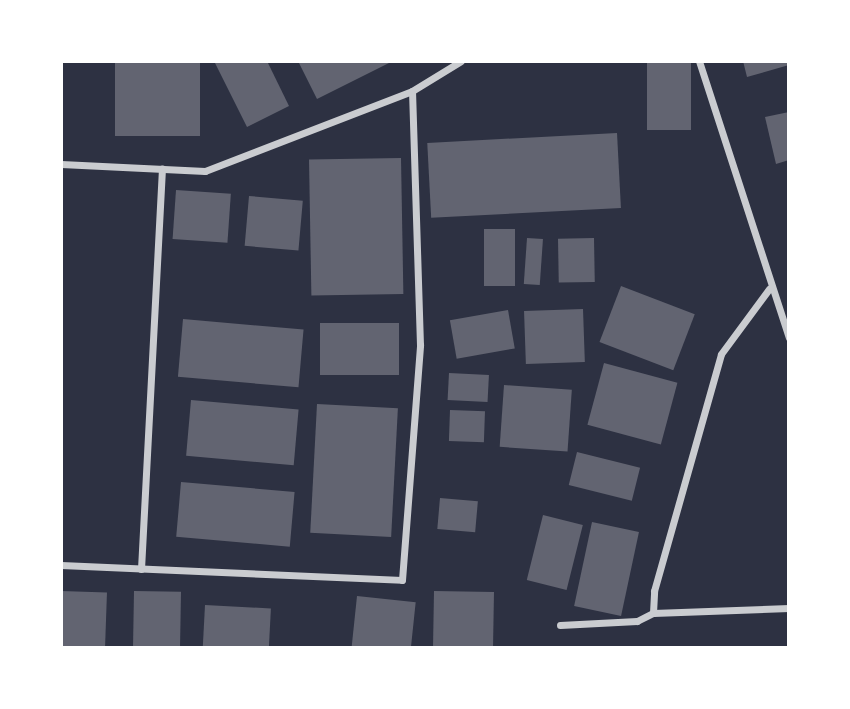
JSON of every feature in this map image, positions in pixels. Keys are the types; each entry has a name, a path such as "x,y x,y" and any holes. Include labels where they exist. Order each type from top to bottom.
{"street":[{"path":"61,164 205,171 412,91 461,61"},
{"path":"699,61 742,186 769,289 789,338"},
{"path":"61,565 402,580 420,345 412,91"},
{"path":"141,569 162,169"},
{"path":"653,613 654,592 721,354 769,289"},
{"path":"560,625 637,621 653,613 789,608"}],"building":[{"path":"115,61 200,61 200,136 115,136"},
{"path":"214,61 267,61 289,106 247,127"},
{"path":"298,61 393,61 317,99"},
{"path":"647,61 691,61 691,130 647,130"},
{"path":"743,61 789,61 789,65 747,77"},
{"path":"789,112 789,160 776,164 765,117"},
{"path":"617,133 621,208 431,218 427,143"},
{"path":"401,158 403,294 311,296 309,160"},
{"path":"176,190 231,194 227,243 173,239"},
{"path":"249,196 303,201 298,251 245,246"},
{"path":"484,229 515,229 515,286 484,286"},
{"path":"527,238 543,239 540,285 524,284"},
{"path":"594,238 595,282 559,283 558,239"},
{"path":"621,286 695,314 673,370 599,342"},
{"path":"583,309 585,362 526,364 524,311"},
{"path":"508,310 515,348 457,359 450,320"},
{"path":"183,319 304,330 298,387 178,377"},
{"path":"320,323 399,323 399,375 320,375"},
{"path":"604,363 677,383 661,444 587,425"},
{"path":"449,373 489,375 488,402 448,400"},
{"path":"504,385 572,390 568,452 500,447"},
{"path":"191,400 299,409 294,465 186,456"},
{"path":"317,404 398,408 391,537 310,533"},
{"path":"450,410 485,411 484,442 449,441"},
{"path":"577,452 640,468 632,501 569,485"},
{"path":"181,482 295,492 290,547 176,537"},
{"path":"440,498 478,501 475,532 437,529"},
{"path":"543,515 583,525 567,590 527,580"},
{"path":"592,522 639,532 621,616 574,606"},
{"path":"61,591 107,593 105,648 61,648"},
{"path":"134,591 181,592 180,648 133,648"},
{"path":"434,591 494,592 493,648 433,648"},
{"path":"357,596 416,602 411,648 352,648"},
{"path":"205,605 271,608 269,648 203,648"}]}
